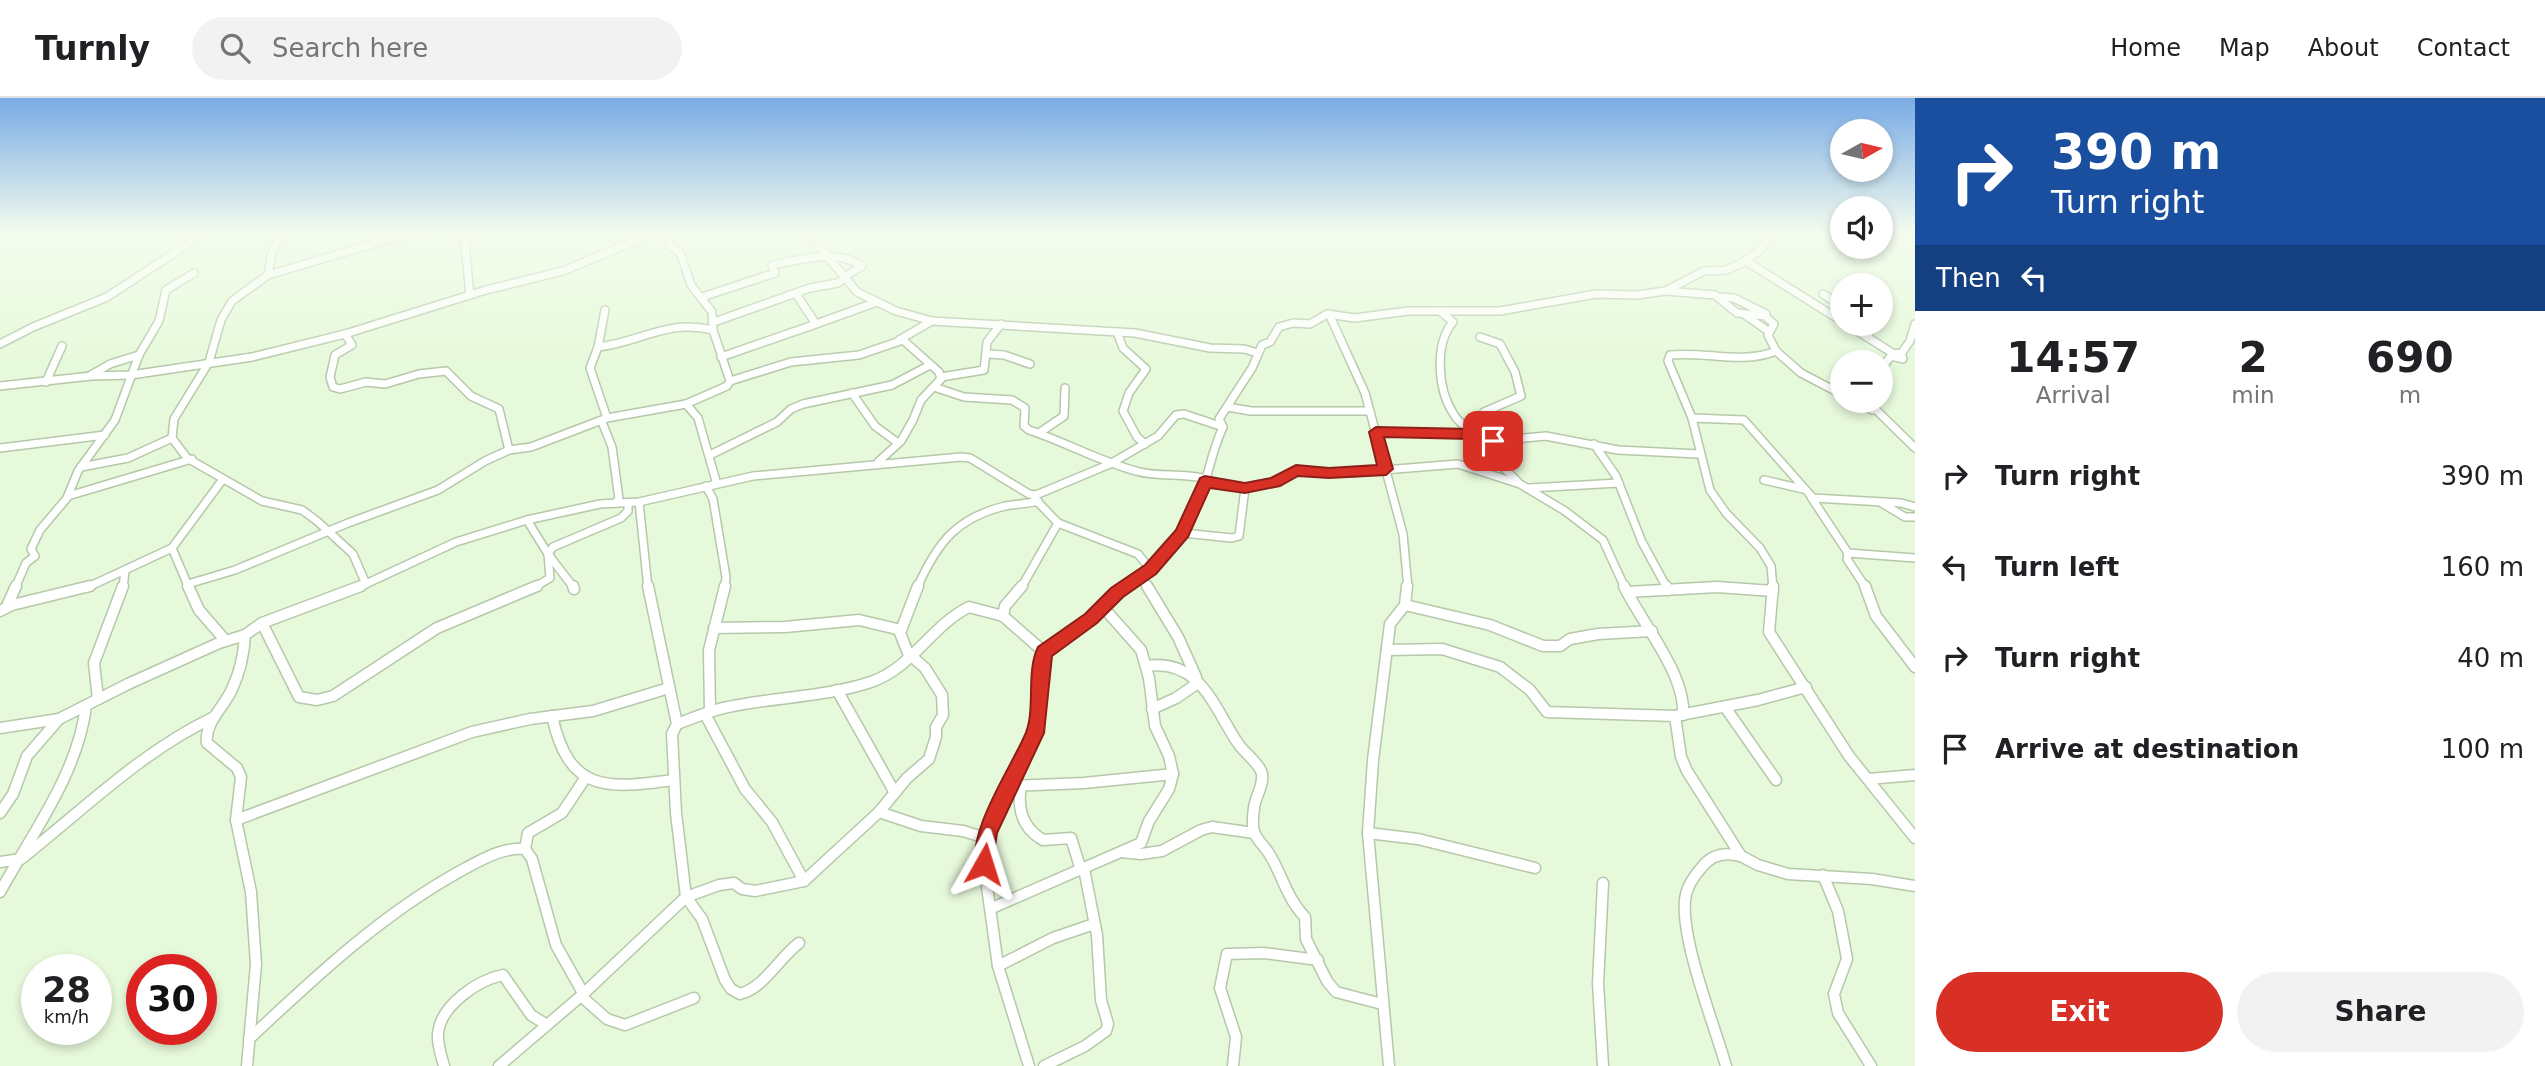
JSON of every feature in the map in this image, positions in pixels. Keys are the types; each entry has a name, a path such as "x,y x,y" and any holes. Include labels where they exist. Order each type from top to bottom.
{"street":[{"path":"0,344 33,327 107,297 133,279"},
{"path":"4,608 26,563 35,556 31,549 37,534 68,496 71,483 119,412 139,355 159,321 166,290 184,279"},
{"path":"262,279 232,301 221,320 209,362 174,419 172,438 187,458 262,501 302,510 353,554 366,584"},
{"path":"468,279 470,295"},
{"path":"0,386 91,376 131,375 252,357 345,334 470,295 531,279"},
{"path":"689,279 708,305 714,321 713,330 730,381"},
{"path":"702,298 757,279"},
{"path":"714,321 838,283 842,279"},
{"path":"846,279 857,292 877,302 909,316 932,321 1117,332 1164,337 1210,348 1244,349 1258,353"},
{"path":"1665,291 1688,279"},
{"path":"1774,279 1844,325 1903,351"},
{"path":"1223,427 1219,421 1262,344 1268,344 1279,327 1293,323 1310,324 1329,314 1359,318 1391,312 1513,310 1596,293 1637,295 1665,291 1734,298 1765,312 1774,325 1768,331"},
{"path":"796,294 816,324"},
{"path":"1823,294 1830,299"},
{"path":"1718,296 1737,313 1765,316 1773,321"},
{"path":"721,357 877,302"},
{"path":"605,310 591,370 614,456 619,499 615,503"},
{"path":"1440,311 1452,323 1447,329 1444,349 1439,359 1445,396 1453,414 1472,434"},
{"path":"1329,314 1365,393 1403,534 1408,593 1405,605 1392,618 1373,760 1368,833 1389,1066"},
{"path":"1744,314 1768,331 1776,351 1798,371 1830,388"},
{"path":"188,584 235,570 360,518 438,490 485,461 509,450 531,447 554,436 604,420 686,404 727,386 730,381 791,362 859,355 898,341 932,321"},
{"path":"941,377 984,370 988,339 1001,324"},
{"path":"1893,356 1903,359 1903,351 1915,324"},
{"path":"598,347 624,344 655,330 695,326 713,330"},
{"path":"1117,332 1123,348 1143,363 1146,369 1129,393 1123,411 1137,438 1145,444"},
{"path":"345,334 352,345 335,355 330,377 333,387 340,389 366,382 385,384 419,374 446,371 471,397 499,409 509,450"},
{"path":"1871,336 1877,341"},
{"path":"1480,337 1500,344 1518,380 1521,396 1485,412 1498,462 1523,486 1619,483"},
{"path":"898,341 904,341 941,377"},
{"path":"46,382 62,346"},
{"path":"1776,351 1759,359 1693,354 1670,355 1668,361 1692,418 1699,454 1714,499 1760,548 1771,566 1773,591 1768,629 1849,755 1915,838"},
{"path":"987,354 1004,355 1030,365"},
{"path":"91,376 110,364 139,355"},
{"path":"710,455 777,422 795,407 821,398 892,385 930,365"},
{"path":"868,466 884,460 898,443 912,421 920,400 937,388 941,377"},
{"path":"937,388 965,397 986,396 1021,403 1024,408 1024,426 1028,431 1039,433 1110,464 1154,475 1173,473 1245,488 1274,483 1296,470 1329,473 1458,464 1523,486 1565,511 1603,540 1637,613 1659,641 1684,703 1679,716 1681,757 1687,771 1741,856"},
{"path":"1039,433 1064,416 1065,388"},
{"path":"852,393 875,426 898,443"},
{"path":"686,404 698,418 710,455 716,481 709,486"},
{"path":"1227,407 1251,411 1370,411"},
{"path":"1878,413 1915,448"},
{"path":"499,1066 547,1026 686,897 719,885 734,883 743,889 755,891 804,881 879,812 906,778 929,759 936,737 936,727 943,715 942,695 925,668 912,657 902,642 901,630 933,558 950,532 1005,506 1025,505 1110,464 1158,436 1179,414 1223,427"},
{"path":"1692,418 1744,420 1811,497 1848,553 1847,559 1866,588 1876,616 1915,667"},
{"path":"1029,1066 998,966 984,864 986,838 1016,785 1035,733 1044,652 1091,619 1102,606 1150,569 1182,533 1206,480 1215,444 1223,427"},
{"path":"1376,432 1472,434 1493,439 1546,436 1618,450 1699,454"},
{"path":"0,448 105,435"},
{"path":"81,467 128,457 172,438"},
{"path":"1594,444 1619,483 1642,542 1668,590"},
{"path":"0,728 59,719 225,640 245,635 262,623 366,584 456,542 575,508 639,502 753,476 970,458 1037,498 1058,523 1130,550 1143,559 1150,569"},
{"path":"68,496 192,459"},
{"path":"4,608 77,591 172,548 223,479"},
{"path":"1765,480 1803,489"},
{"path":"709,486 726,577 708,666 708,713 738,778 772,822 804,881"},
{"path":"1182,533 1232,538 1239,536 1245,488"},
{"path":"1811,497 1878,501 1915,507"},
{"path":"1878,501 1905,517 1915,517"},
{"path":"639,502 646,576 677,724 672,734 674,780 686,897 702,919 725,980 737,993 756,988 779,959 799,943"},
{"path":"262,623 299,697 309,701 325,700 366,678 392,654 435,629 547,580 550,576 548,554 553,547 621,518 628,512 628,503"},
{"path":"527,520 554,564 572,580 574,589"},
{"path":"1003,615 1005,607 1016,596 1058,523"},
{"path":"172,548 199,610 225,640"},
{"path":"1848,553 1915,558"},
{"path":"98,699 94,663 122,592 125,571"},
{"path":"1141,575 1178,637 1197,681 1223,715 1237,743 1261,771 1262,780 1254,806 1254,833 1286,883 1294,906 1304,917 1306,939 1327,981 1336,992 1382,1004"},
{"path":"1627,592 1717,587 1773,591"},
{"path":"1405,605 1490,625 1543,646 1560,646 1570,639 1598,634 1651,631"},
{"path":"992,908 1141,843 1149,821 1169,789 1173,774 1169,756 1155,726 1146,667 1135,641 1102,606"},
{"path":"677,724 726,707 837,690 874,681 912,657 962,609 978,608 1003,615 1044,652"},
{"path":"714,628 796,626 855,619 875,620 901,630"},
{"path":"245,635 243,656 233,687 206,734 207,743 237,768 241,778 236,820 251,892 251,926 256,964 247,1066"},
{"path":"1387,650 1442,649 1500,667 1530,690 1547,712 1679,716 1806,687"},
{"path":"1146,667 1165,663 1176,666 1197,681"},
{"path":"1152,709 1167,704 1197,681"},
{"path":"236,820 472,732 593,711 669,688"},
{"path":"837,690 895,793"},
{"path":"0,892 69,762 86,719 86,706"},
{"path":"1725,707 1776,779"},
{"path":"552,716 557,740 575,772 586,777 630,785 674,780"},
{"path":"0,862 16,861 150,756 198,724 214,717"},
{"path":"0,813 13,794 27,756 59,719"},
{"path":"1016,785 1173,774"},
{"path":"1868,779 1915,775"},
{"path":"586,777 562,813 528,833 525,849 532,859 556,945 582,994 611,1022 618,1025 625,1025 694,998"},
{"path":"1016,785 1022,820 1043,840 1071,838 1083,869 1092,901 1101,1000 1108,1024 1106,1031 1085,1046 1044,1066"},
{"path":"879,812 892,813 928,827 957,828 986,838"},
{"path":"1121,852 1132,855 1165,851 1198,830 1213,827 1242,834 1254,833"},
{"path":"1368,833 1418,839 1535,868"},
{"path":"249,1039 380,921 466,868 512,849 525,849"},
{"path":"1726,1066 1690,937 1685,899 1694,876 1707,860 1728,853 1770,870 1894,881 1915,886"},
{"path":"1823,875 1838,911 1847,959 1833,993 1838,1013 1871,1066"},
{"path":"1603,883 1598,971 1603,1066"},
{"path":"998,966 1053,939 1094,924"},
{"path":"1233,1066 1238,1054 1234,1029 1220,990 1227,954 1264,953 1318,960"},
{"path":"444,1066 437,1043 438,1028 444,1014 457,1000 492,976 503,975 531,1015 547,1026"}],"route":[{"path":"984,864 987,832 1035,733 1044,652 1091,619 1117,593 1150,569 1182,533 1205,482 1245,488 1274,483 1296,470 1348,473 1386,469 1376,432 1472,434 1493,441"}]}
